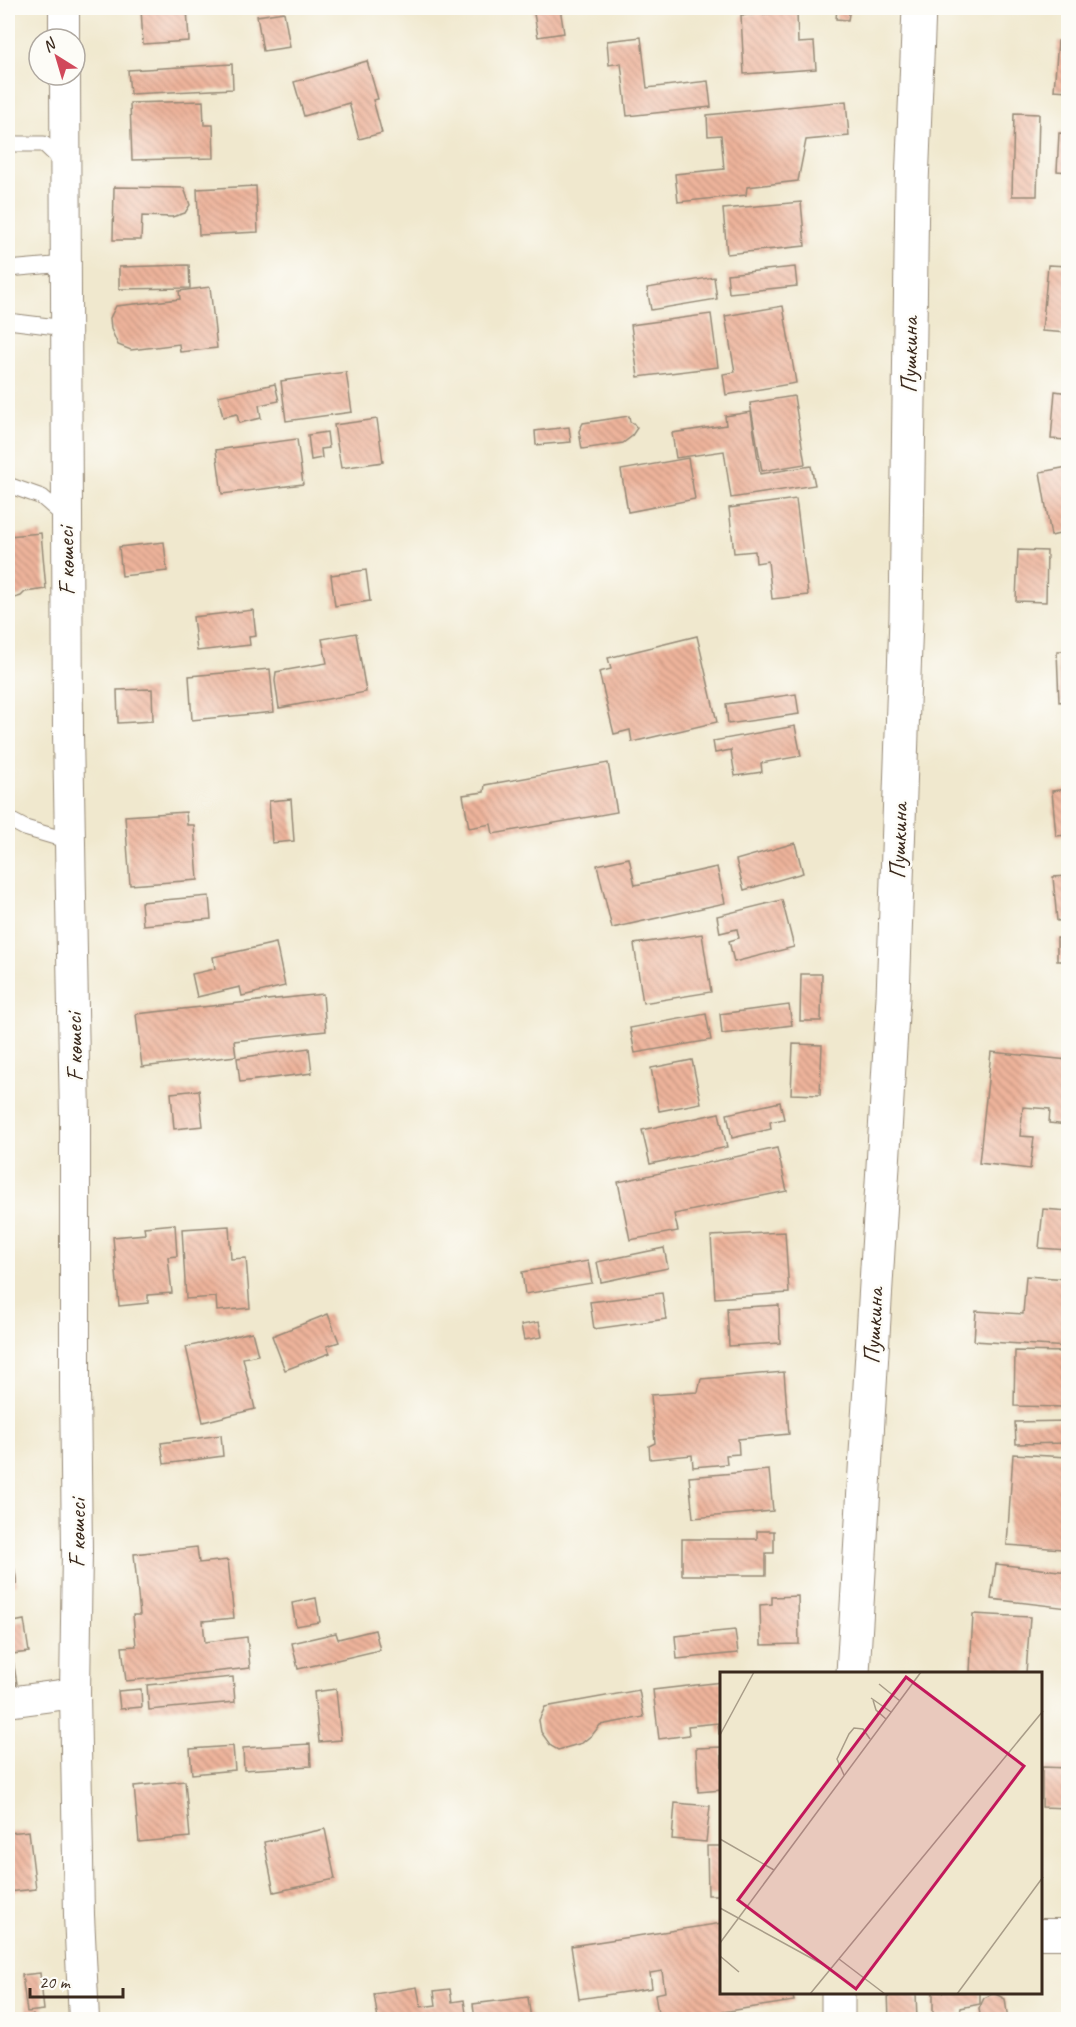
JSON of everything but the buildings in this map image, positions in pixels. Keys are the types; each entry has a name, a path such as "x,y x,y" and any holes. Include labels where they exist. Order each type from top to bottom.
{"street":[{"path":"64,8 64,27"},
{"name":"Пушкина","path":"853,1672 893,997 906,617 912,184 919,8"},
{"name":"F көшесі","path":"65,87 69,841 75,1119 77,1550 75,1693 79,1915 84,2019"},
{"path":"8,1702 75,1693"},
{"path":"1043,1934 1068,1934"}],"lane":[{"path":"8,144 44,144 65,164"},
{"path":"8,269 65,264"},
{"path":"8,321 65,328"},
{"path":"8,485 42,497 66,518"},
{"path":"8,819 25,828 69,841"}]}
